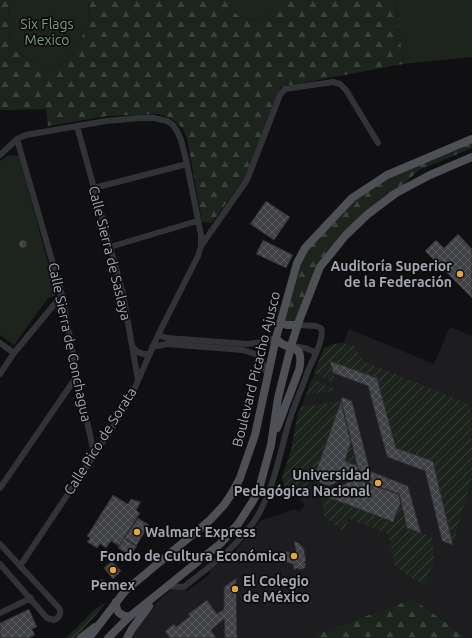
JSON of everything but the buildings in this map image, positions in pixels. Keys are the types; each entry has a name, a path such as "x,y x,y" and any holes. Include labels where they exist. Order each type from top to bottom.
{"main road":[{"name":"Boulevard Picacho Ajusco","path":"89,638 125,591 210,520 224,505 232,493 240,478 255,435 267,374 280,323 297,263 305,248 352,198 387,175 472,139"},
{"name":"Boulevard Picacho Ajusco","path":"108,638 129,617 221,543 238,524 253,501 259,488 271,445 278,398 297,325 320,267 351,230 368,214 396,193 430,175 472,157"},
{"path":"280,323 287,326 297,325"},
{"path":"271,445 301,361 297,350 291,346 282,344 276,338"},
{"path":"127,638 142,614 166,588"},
{"path":"116,602 117,612 129,617"},
{"path":"81,638 99,625"}],"street":[{"name":"Calle Pico de Sorata","path":"20,566 124,408 158,335 198,256 201,246 247,180 280,96 285,89 329,82 340,84 346,90 378,143"},
{"path":"0,155 17,139 26,135 106,121 140,118 154,118 167,121 173,125 181,140 187,164 201,246"},
{"name":"Calle Sierra de Saslaya","path":"77,126 123,294 138,380"},
{"name":"Calle Sierra de Conchagua","path":"17,139 62,295 77,376 94,453"},
{"path":"94,188 187,164"},
{"path":"110,247 197,221"},
{"path":"0,374 14,353 62,295"},
{"path":"166,588 184,587 228,552 239,541 255,519 266,499 289,423 315,352 322,338 321,328 316,326 297,325"},
{"path":"158,335 167,338 248,344 276,338"},
{"path":"0,343 14,353"},
{"path":"133,346 139,353 144,354 167,344 248,351 261,358 267,374"},
{"path":"291,346 305,348 315,352"},
{"path":"0,488 77,376"},
{"path":"0,544 59,608 59,616 56,619 49,619 0,564"},
{"path":"0,613 31,598"}],"shaded area":[{"name":"Universidad Pedagógica Nacional","path":"450,327 472,336 472,638 467,638 413,599 314,635 317,638 132,638 145,615 174,587 187,591 210,574 209,571 236,550 260,521 295,509 299,512 305,505 299,500 301,497 284,485 282,477 291,451 297,417 324,348 334,344 343,343 349,329 434,364"}],"green space":[{"path":"0,0 8,0 10,48 51,72 72,55 88,24 89,0 230,0 230,8 244,19 248,20 270,13 272,0 396,0 403,64 281,87 245,177 212,223 202,222 187,138 183,129 168,117 159,114 107,116 48,126 46,109 0,110"},
{"name":"Six Flags Mexico","path":"8,0 89,0 88,24 72,55 51,72 10,48"},
{"path":"230,0 273,0 270,13 248,20 235,13 230,8"},
{"path":"396,0 472,0 472,57 403,64"},
{"path":"472,140 472,148 419,170 396,192 368,214 319,267 296,324 280,321 306,249 353,199 387,176"},
{"path":"7,156 19,156 57,295 48,298 14,345 0,335 0,161"},
{"path":"343,343 354,346 363,361 471,405 472,477 453,544 433,461 396,448 377,378 330,361 336,384 314,373 324,348 334,344"},
{"path":"312,379 338,390 306,395"},
{"path":"341,401 313,480 296,494 284,485 282,477 291,451 297,417 301,407"},
{"path":"351,442 357,466 345,461"},
{"path":"322,495 393,522 401,502 407,528 432,537 434,562 424,585 394,565 389,534 349,519 343,531 324,517"},
{"path":"413,599 467,638 317,638 314,635"},
{"path":"104,603 105,604 76,638 66,638 93,611"}],"place":[{"name":"Auditoría Superior de la Federación","path":"460,274"},
{"name":"Universidad Pedagógica Nacional","path":"378,483"},
{"name":"Walmart Express","path":"137,532"},
{"name":"Fondo de Cultura Económica","path":"294,556"},
{"name":"Pemex","path":"113,570"},
{"name":"El Colegio de México","path":"235,589"}]}
